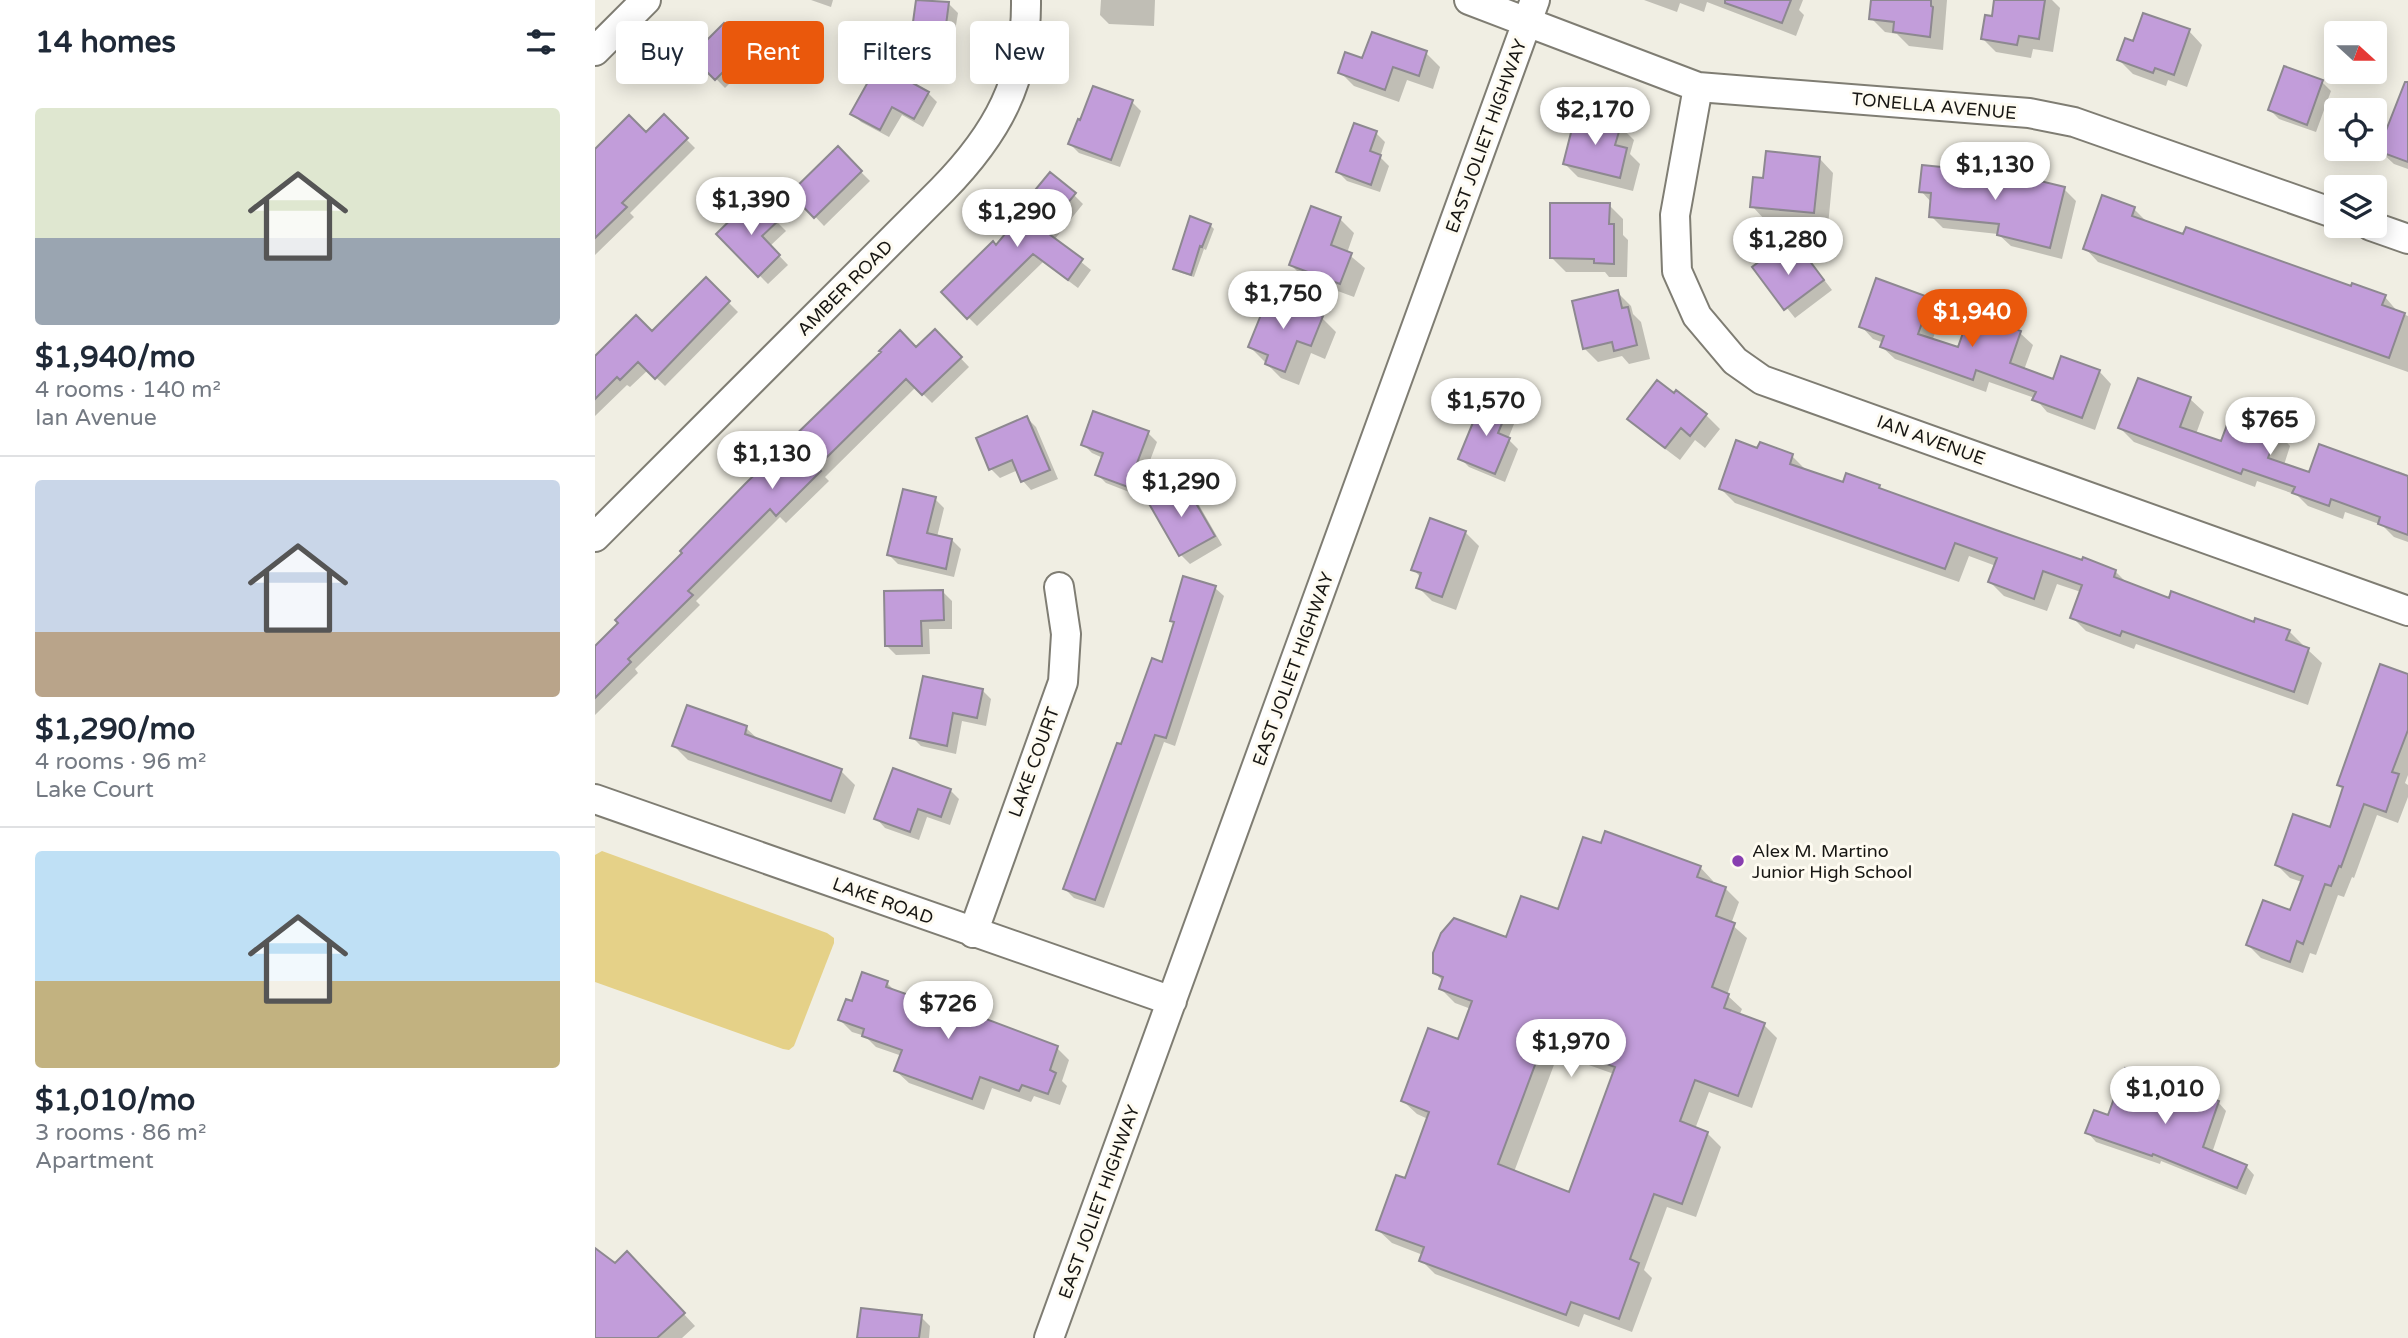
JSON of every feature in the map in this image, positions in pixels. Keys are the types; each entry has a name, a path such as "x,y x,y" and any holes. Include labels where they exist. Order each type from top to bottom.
{"street":[{"path":"595,51 646,0"},
{"name":"AMBER ROAD","path":"595,537 979,150 999,118 1020,63 1025,38 1026,0"},
{"name":"TONELLA AVENUE","path":"1469,0 1531,10 1697,87 2029,113 2063,120 2324,210"},
{"name":"EAST JOLIET HIGHWAY","path":"1049,1338 1531,10"},
{"name":"IAN AVENUE","path":"1697,87 1675,215 1677,271 1697,316 1735,361 1762,380 2408,611"},
{"path":"2387,232 2408,239"},
{"name":"LAKE COURT","path":"973,933 1063,682 1066,634 1059,587"},
{"name":"LAKE ROAD","path":"595,799 1172,1001"}],"shaded area":[{"path":"602,851 827,933 834,938 794,1046 789,1050 783,1049 595,982 595,855"}],"building":[{"path":"916,0 949,2 947,21 913,21"},
{"path":"1725,0 1791,0 1782,23 1725,3"},
{"path":"1871,0 1931,0 1933,7 1930,37 1893,32 1894,22 1869,19"},
{"path":"1994,0 2045,0 2039,39 2019,36 2017,45 1981,39 1985,15 1992,16"},
{"path":"2143,13 2190,29 2174,75 2155,68 2153,73 2117,60 2125,38 2133,41"},
{"path":"722,25 722,73 715,80 708,73 708,39"},
{"path":"1372,32 1427,51 1419,76 1393,67 1385,90 1338,73 1345,52 1362,58"},
{"path":"2284,66 2323,80 2307,125 2268,110"},
{"path":"2405,82 2408,82 2408,162 2387,154 2387,128"},
{"path":"867,84 914,84 929,92 914,119 892,107 880,130 850,114"},
{"path":"1093,86 1133,100 1111,160 1068,144"},
{"path":"1576,113 1621,125 1615,145 1627,148 1620,178 1563,164"},
{"path":"664,114 688,138 622,203 627,207 595,238 595,149 629,115 646,132"},
{"path":"1354,123 1377,131 1370,151 1381,155 1371,185 1336,172"},
{"path":"838,146 862,171 814,218 790,193"},
{"path":"1766,151 1820,157 1814,213 1750,207 1753,177 1763,178"},
{"path":"1922,165 2011,174 2065,187 2050,248 1997,235 1999,224 1929,217 1931,193 1919,192"},
{"path":"1050,172 1076,193 1045,231 1083,259 1068,280 1033,254 967,319 941,292 993,241 996,245 1025,210 1021,207"},
{"path":"2102,195 2135,207 2132,216 2183,234 2186,227 2351,286 2352,283 2386,295 2382,305 2405,313 2389,358 2083,249"},
{"path":"754,197 778,221 762,236 780,255 758,277 716,234"},
{"path":"1550,203 1610,203 1609,224 1614,224 1614,264 1594,263 1594,259 1550,258"},
{"path":"1311,206 1341,217 1331,245 1352,253 1340,284 1289,265"},
{"path":"1190,216 1211,224 1202,247 1200,246 1191,275 1173,269"},
{"path":"1800,248 1824,280 1784,310 1752,267 1773,251 1781,262"},
{"path":"706,277 730,301 655,379 638,362 620,380 617,377 595,399 595,356 636,315 652,331"},
{"path":"1876,278 1931,298 1918,334 1958,347 1970,313 2021,331 2010,363 2053,379 2061,356 2100,370 2082,418 2032,400 2036,392 1976,370 1973,380 1880,347 1884,336 1859,327"},
{"path":"1618,290 1622,308 1628,307 1637,345 1614,351 1612,342 1583,349 1572,301"},
{"path":"1269,295 1323,316 1311,346 1297,341 1285,372 1265,364 1268,355 1248,347"},
{"path":"935,329 962,357 922,395 906,379 817,467 821,471 776,516 770,509 688,591 693,595 628,659 631,662 595,698 595,646 618,623 615,620 682,553 680,551 745,484 881,352 879,351 900,330 916,347"},
{"path":"2138,378 2191,397 2180,427 2221,441 2231,414 2278,431 2268,458 2309,472 2319,444 2408,476 2408,535 2378,524 2380,517 2331,499 2329,506 2292,493 2295,487 2243,469 2241,474 2118,428"},
{"path":"1657,380 1674,393 1676,390 1707,414 1690,436 1681,428 1665,448 1627,419"},
{"path":"1483,398 1508,409 1498,433 1510,438 1495,474 1458,459"},
{"path":"1093,411 1149,431 1128,487 1095,475 1103,453 1081,445"},
{"path":"1027,416 1050,470 1021,482 1012,460 989,470 976,438"},
{"path":"1736,440 1757,448 1760,442 1793,454 1790,464 1843,482 1846,473 1880,485 1879,488 1996,530 2082,560 2083,557 2116,570 2114,577 2169,598 2171,591 2254,622 2255,618 2290,630 2286,640 2309,648 2294,692 2122,631 2120,636 2070,618 2082,585 2043,571 2034,599 1988,582 1997,558 1955,543 1945,569 1719,489"},
{"path":"1183,481 1215,536 1179,556 1148,502"},
{"path":"903,489 936,497 927,533 952,539 946,569 887,555"},
{"path":"1430,518 1466,531 1442,597 1416,588 1421,573 1411,570"},
{"path":"1183,576 1216,586 1166,738 1155,735 1095,900 1063,889 1117,743 1121,744 1152,658 1162,662 1174,622 1170,621"},
{"path":"943,590 944,620 921,621 922,646 885,646 884,591"},
{"path":"2380,664 2408,674 2408,730 2392,772 2399,774 2386,812 2364,804 2341,867 2339,866 2331,886 2325,884 2303,944 2297,941 2290,962 2246,945 2263,900 2290,910 2303,876 2275,865 2293,814 2330,827 2343,787 2337,785"},
{"path":"923,676 983,689 977,718 953,713 947,746 910,738"},
{"path":"687,705 747,726 745,734 842,769 831,801 672,746"},
{"path":"893,768 951,789 941,817 918,809 910,832 874,819"},
{"name":"Alex M. Martino Junior High School","path":"1605,831 1701,866 1697,877 1726,887 1716,916 1735,923 1712,987 1729,994 1724,1008 1765,1023 1738,1096 1695,1080 1680,1121 1708,1132 1682,1204 1654,1194 1630,1259 1639,1263 1619,1319 1571,1302 1566,1315 1419,1261 1424,1247 1376,1230 1396,1175 1405,1178 1429,1112 1401,1101 1428,1028 1458,1039 1472,1001 1439,989 1443,977 1433,973 1433,953 1441,933 1454,918 1506,937 1521,896 1558,909 1583,837 1601,843","holes":["1544,1041 1615,1067 1569,1192 1498,1164"]},
{"path":"862,972 888,981 886,987 920,999 922,995 1058,1046 1050,1070 1056,1073 1048,1094 1022,1085 1019,1091 980,1077 972,1099 894,1071 902,1050 862,1036 864,1029 838,1020 846,999 852,1001"},
{"path":"2125,1068 2219,1101 2203,1147 2247,1165 2237,1188 2153,1154 2152,1156 2085,1133 2094,1110 2108,1115"},
{"path":"595,1248 615,1263 627,1251 685,1313 657,1338 595,1338"},
{"path":"861,1308 922,1315 919,1338 857,1338"}],"place":[{"name":"Alex M. Martino Junior High School","path":"1738,861"}]}
